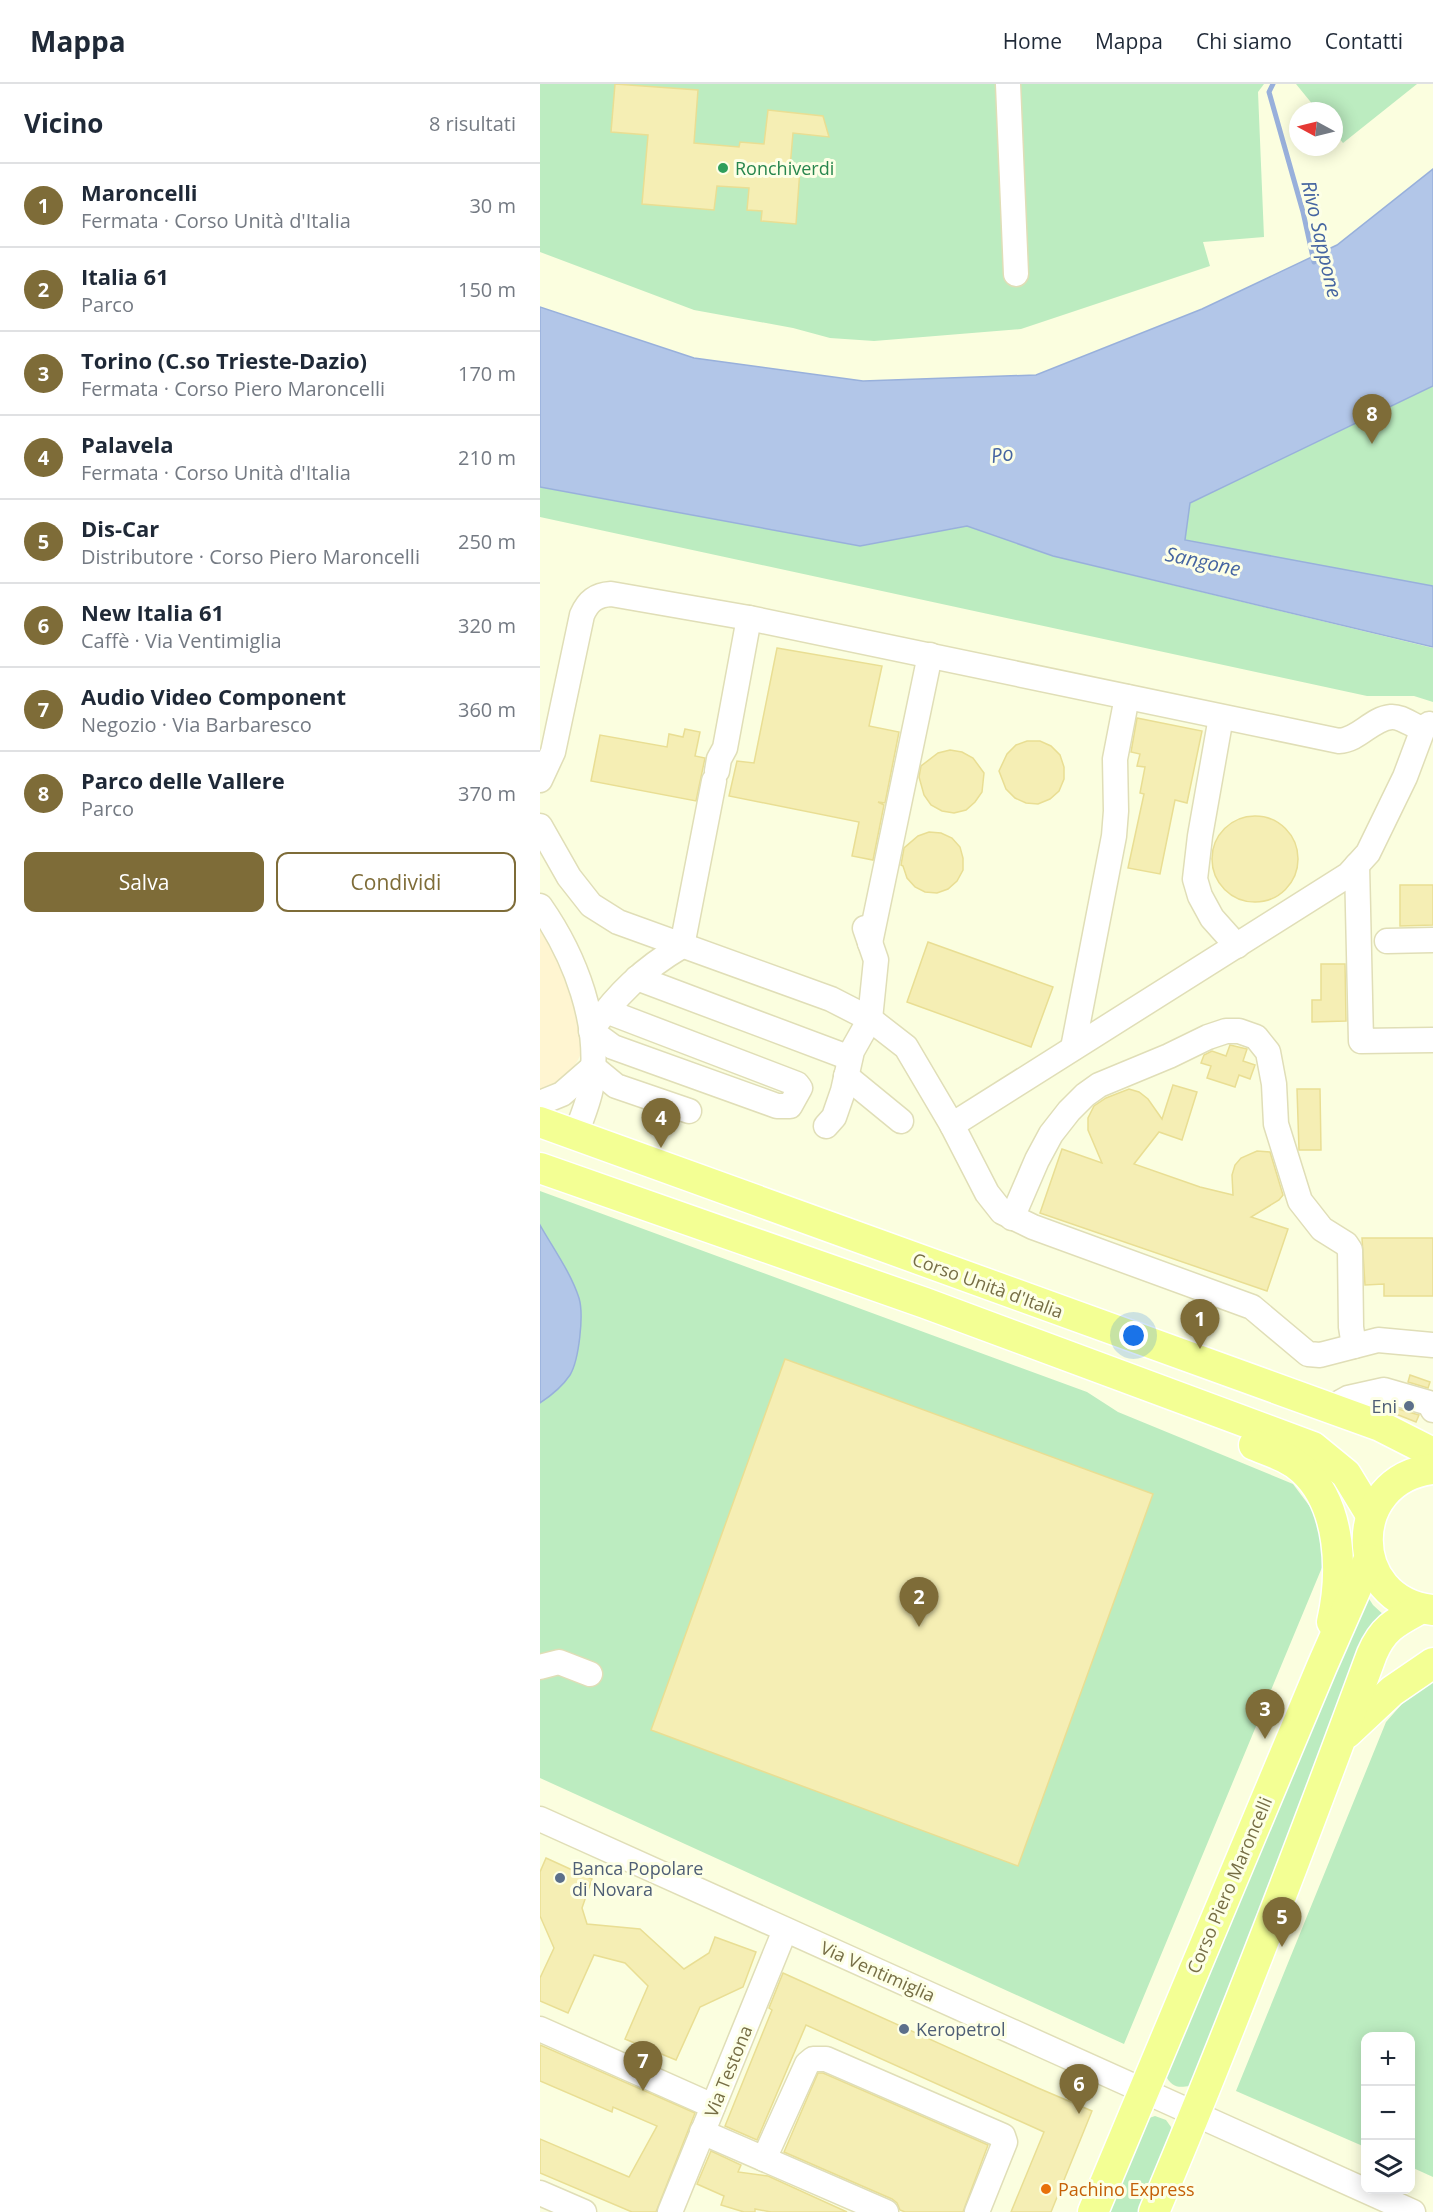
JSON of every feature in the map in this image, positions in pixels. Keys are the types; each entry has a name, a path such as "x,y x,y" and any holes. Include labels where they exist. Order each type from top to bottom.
{"main road":[{"name":"Corso Unità d'Italia","path":"540,1122 1380,1426 1433,1453"},
{"path":"540,1168 926,1303 1313,1448 1346,1474 1371,1515"},
{"path":"1118,1375 1148,1402 1284,1456 1304,1470 1323,1497 1334,1527 1337,1569 1335,1610 1322,1666"},
{"path":"1427,1610 1397,1599 1381,1582 1369,1559 1367,1539 1371,1515 1390,1487 1419,1471 1433,1469"},
{"name":"Corso Piero Maroncelli","path":"1093,2212 1369,1559"},
{"path":"1154,2212 1195,2113 1379,1637 1398,1621 1427,1610"},
{"path":"1341,1739 1392,1691 1433,1663"}],"street":[{"path":"1008,84 1016,273"},
{"path":"540,780 553,752 582,615 586,606 593,599 611,594 749,618 1339,741 1349,741 1382,720 1392,717 1426,727 1405,777 1368,853 1339,881 952,1125"},
{"path":"591,1031 618,995 682,945 719,759 725,748 749,618"},
{"path":"870,943 930,656"},
{"path":"1073,1048 1114,836 1116,811 1114,759 1127,697"},
{"path":"1221,717 1200,836 1196,879 1200,896 1212,918 1237,946"},
{"path":"540,826 569,877 591,905 618,922 831,999 870,1019 906,1047 952,1125 987,1193 1002,1212 1012,1218 1252,1307 1308,1354 1320,1355 1378,1340 1433,1345"},
{"path":"1357,865 1361,1041 1433,1040"},
{"path":"540,906 562,945 589,1012 593,1067 587,1103 575,1136"},
{"path":"826,1126 834,1117 848,1067 870,1019 876,960 861,918"},
{"path":"1387,941 1433,940"},
{"path":"637,978 848,1067 901,1121"},
{"path":"591,1031 612,1047 777,1106 790,1106 800,1088 797,1084 606,1011"},
{"path":"1012,1218 1051,1134 1085,1095 1099,1085 1208,1037 1226,1031 1256,1037 1268,1052 1274,1084 1276,1124 1300,1201 1322,1229 1346,1244 1350,1250 1351,1327 1354,1346"},
{"path":"540,1103 562,1094 593,1067"},
{"path":"593,1067 616,1086 689,1111"},
{"path":"1330,1408 1348,1398 1384,1390 1429,1403 1433,1410"},
{"path":"540,1666 559,1662 590,1674"},
{"name":"Via Ventimiglia","path":"543,1827 785,1930 1411,2212"},
{"name":"Via Testona","path":"670,2212 785,1930"},
{"path":"540,2029 713,2106"},
{"path":"764,2159 807,2064 813,2059 826,2059 1003,2136 1005,2142 977,2212"},
{"path":"702,2132 886,2212"},
{"path":"540,2193 584,2212"}],"shaded area":[{"path":"540,921 573,992 582,1044 580,1056 568,1077 540,1093"}],"green space":[{"path":"540,84 1264,84 1258,92 1264,237 1203,242 1210,266 1021,329 874,341 830,338 793,328 694,310 540,252"},
{"path":"1296,84 1417,84 1343,143 1343,102 1311,102"},
{"path":"1433,386 1433,586 1185,541 1190,503"},
{"path":"540,487 860,546 967,526 1053,556 1433,648 1433,702 1414,696 1367,696 540,517"},
{"path":"540,1191 1087,1392 1118,1412 1293,1484 1320,1520 1323,1565 1124,2044 540,1778"},
{"path":"1364,1591 1373,1605 1387,1618 1197,2075 1190,2086 1175,2086 1165,2074"},
{"path":"1433,1679 1433,2177 1415,2169 1415,2032 1361,2032 1361,2145 1236,2091 1386,1722 1408,1697"},
{"path":"1155,2116 1166,2120 1171,2127 1170,2137 1139,2212 1106,2212 1149,2118"}],"water":[{"path":"1433,169 1433,386 1190,503 1185,540 1433,586 1433,647 1053,556 967,526 860,546 540,487 540,307 694,358 863,381 1036,375 1202,309 1337,245"},
{"path":"540,1225 571,1279 579,1298 581,1326 578,1349 570,1375 540,1403"}],"building":[{"path":"615,84 698,90 694,143 739,147 740,142 764,144 768,110 823,116 829,137 793,133 790,168 800,169 796,224 761,221 762,211 747,210 749,188 717,186 714,210 642,204 648,135 611,132"},
{"path":"777,648 882,666 869,726 899,732 885,803 878,802 884,805 873,860 852,856 859,822 729,796 737,761 754,763"},
{"path":"1137,718 1202,731 1187,803 1175,800 1160,874 1128,868 1144,794 1140,793 1145,767 1137,766 1140,754 1131,752"},
{"path":"685,729 700,732 695,756 705,758 696,801 591,781 600,735 667,747 669,734 683,737"},
{"path":"1027,741 1040,741 1051,746 1060,755 1064,767 1064,779 1059,791 1050,799 1038,804 1026,803 1015,798 1006,789 999,771 1007,754 1016,745"},
{"path":"950,750 962,752 973,758 984,773 982,792 975,802 966,810 954,813 942,811 931,805 924,795 919,777 921,766 938,753"},
{"path":"1255,816 1271,820 1285,829 1294,843 1298,859 1294,875 1285,889 1271,898 1255,902 1239,898 1225,889 1216,875 1212,859 1216,843 1225,829 1239,820"},
{"path":"929,832 941,833 952,838 960,847 963,858 963,870 957,881 948,889 937,893 925,892 915,887 907,878 901,865 904,848 918,836"},
{"path":"1400,885 1433,885 1433,925 1400,926"},
{"path":"928,942 1053,987 1031,1047 907,1002"},
{"path":"1321,964 1345,964 1346,1021 1312,1022 1312,1000 1321,1000"},
{"path":"1230,1045 1247,1049 1243,1061 1255,1065 1250,1079 1239,1075 1235,1087 1207,1078 1211,1066 1201,1063 1204,1055 1212,1051 1226,1056"},
{"path":"1173,1085 1197,1092 1182,1140 1159,1132 1134,1164 1200,1187 1233,1195 1232,1175 1235,1165 1241,1158 1257,1151 1270,1152 1283,1195 1279,1200 1251,1217 1288,1229 1267,1291 1040,1213 1062,1149 1102,1163 1088,1130 1088,1118 1094,1106 1106,1098 1129,1089 1139,1092 1148,1099 1162,1119"},
{"path":"1297,1089 1320,1089 1321,1150 1299,1150"},
{"path":"1362,1238 1433,1238 1433,1296 1384,1296 1384,1284 1365,1285"},
{"path":"785,1359 1153,1494 1018,1866 651,1730"},
{"path":"1410,1375 1430,1382 1428,1388 1408,1382"},
{"path":"1398,1409 1419,1415 1416,1422 1396,1414"},
{"path":"546,1858 592,1879 582,1908 587,1924 640,1929 684,1969 709,1953 715,1937 756,1952 743,1987 700,2007 676,2060 625,2039 648,1986 625,1963 594,1955 568,2013 540,2001 540,1978 554,1948 540,1916 540,1872"},
{"path":"783,1973 1092,2111 1051,2212 1011,2212 1044,2132 806,2025 757,2140 725,2126 772,2010 769,2008"},
{"path":"540,2045 695,2113 656,2212 632,2212 540,2173 540,2139 629,2177 657,2126 613,2107 612,2112 540,2081"},
{"path":"818,2073 823,2073 988,2145 963,2212 905,2212 900,2210 892,2199 784,2152"},
{"path":"711,2151 741,2165 738,2172 768,2176 847,2212 771,2212 755,2209 755,2212 744,2212 721,2205 724,2196 697,2184"}],"waterway":[{"name":"Rivo Sappone","path":"1273,84 1269,92 1303,212 1314,262"}],"place":[{"name":"Ronchiverdi","path":"723,168"},
{"name":"Parco delle Vallere","path":"1372,444"},
{"name":"Palavela","path":"661,1148"},
{"name":"Maroncelli","path":"1200,1349"},
{"name":"Eni","path":"1409,1406"},
{"name":"Italia 61","path":"919,1627"},
{"name":"Torino (C.so Trieste-Dazio)","path":"1265,1739"},
{"name":"Banca Popolare di Novara","path":"560,1878"},
{"name":"Dis-Car","path":"1282,1947"},
{"name":"Keropetrol","path":"904,2029"},
{"name":"Audio Video Component","path":"643,2091"},
{"name":"New Italia 61","path":"1079,2114"},
{"name":"Pachino Express","path":"1046,2189"}],"water label":[{"name":"Po","path":"1002,454"},
{"name":"Sangone","path":"1203,561"}]}
